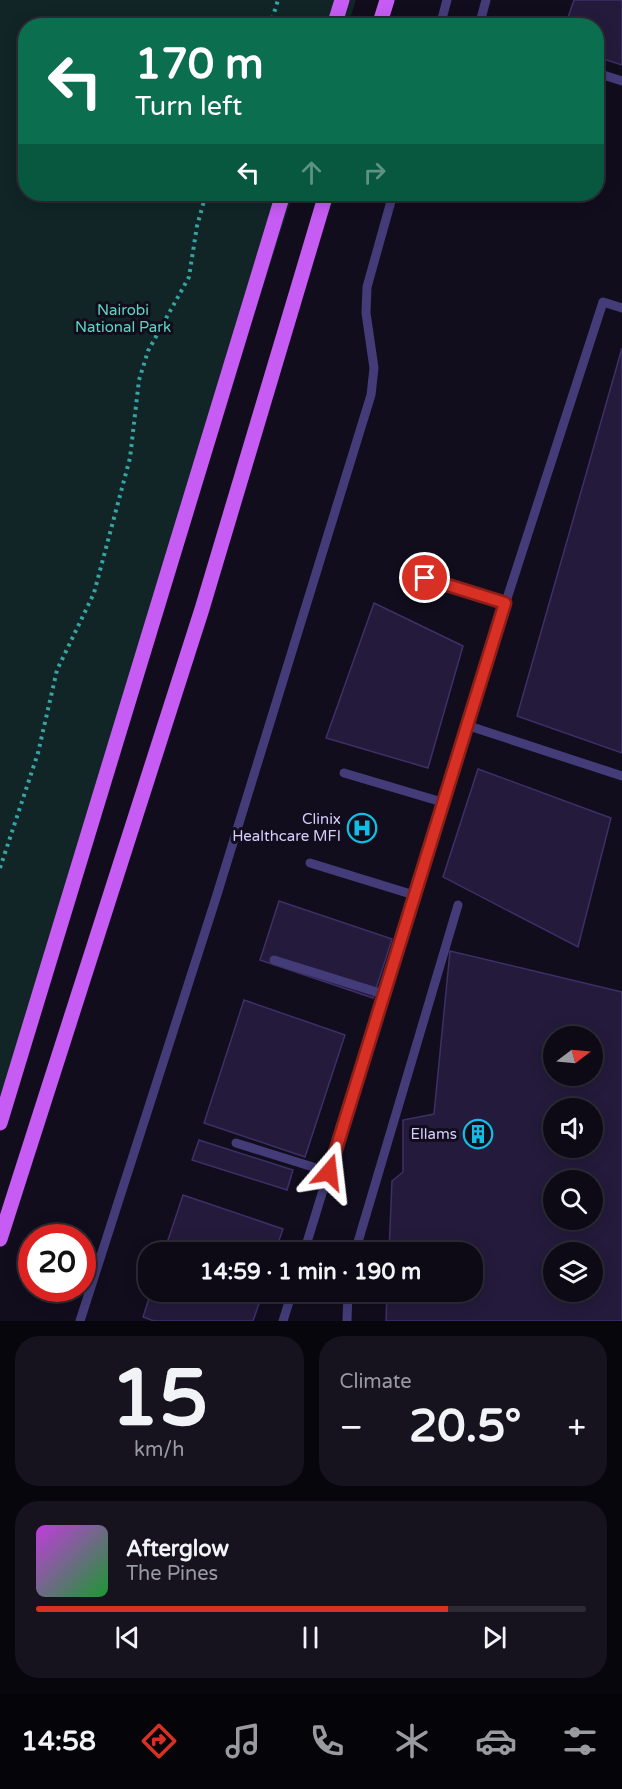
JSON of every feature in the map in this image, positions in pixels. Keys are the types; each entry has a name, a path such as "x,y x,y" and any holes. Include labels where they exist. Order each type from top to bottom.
{"main road":[{"path":"336,18 342,0"},
{"path":"381,18 387,0"},
{"path":"0,1123 282,201"},
{"path":"0,1239 202,609 324,201"}],"lane":[{"path":"442,18 447,0"},
{"path":"480,18 486,0"},
{"path":"604,75 622,81"},
{"path":"80,1321 215,901 371,395 374,368 366,313 367,287 391,201"},
{"path":"307,1242 466,725 603,302 622,308"},
{"path":"405,571 505,603"},
{"path":"466,725 622,776"},
{"path":"344,773 442,802"},
{"path":"310,863 414,895"},
{"path":"358,1242 458,905"},
{"path":"274,960 383,994"},
{"path":"236,1143 329,1172"},
{"path":"283,1321 289,1302"},
{"path":"347,1321 348,1302"}],"path":[{"path":"272,18 278,0"},
{"path":"0,868 38,753 57,670 94,594 130,458 139,380 145,360 189,277 197,226 204,201"}],"green space":[{"name":"Nairobi National Park","path":"0,0 356,0 350,18 18,18 18,201 291,201 0,1098"}],"building":[{"path":"574,0 622,0 622,65 604,59 604,18 568,18"},
{"path":"622,348 622,753 517,716"},
{"path":"374,603 463,646 428,768 326,738"},
{"path":"478,769 611,818 578,947 443,877"},
{"path":"279,901 392,939 373,998 260,960"},
{"name":"Ellams","path":"450,951 622,992 622,1321 386,1321 387,1302 483,1302 483,1242 389,1242 392,1181 403,1172 403,1120 434,1114"},
{"path":"244,1000 345,1035 305,1157 204,1123"},
{"path":"199,1140 293,1170 287,1190 192,1160"},
{"path":"183,1195 283,1229 278,1242 167,1242"},
{"path":"148,1302 260,1302 253,1321 154,1321 143,1317"}],"place":[{"name":"Clinix Healthcare MFI","path":"362,828"},
{"name":"Ellams","path":"478,1134"}],"route":[{"path":"329,1172 505,603 425,578"}]}
